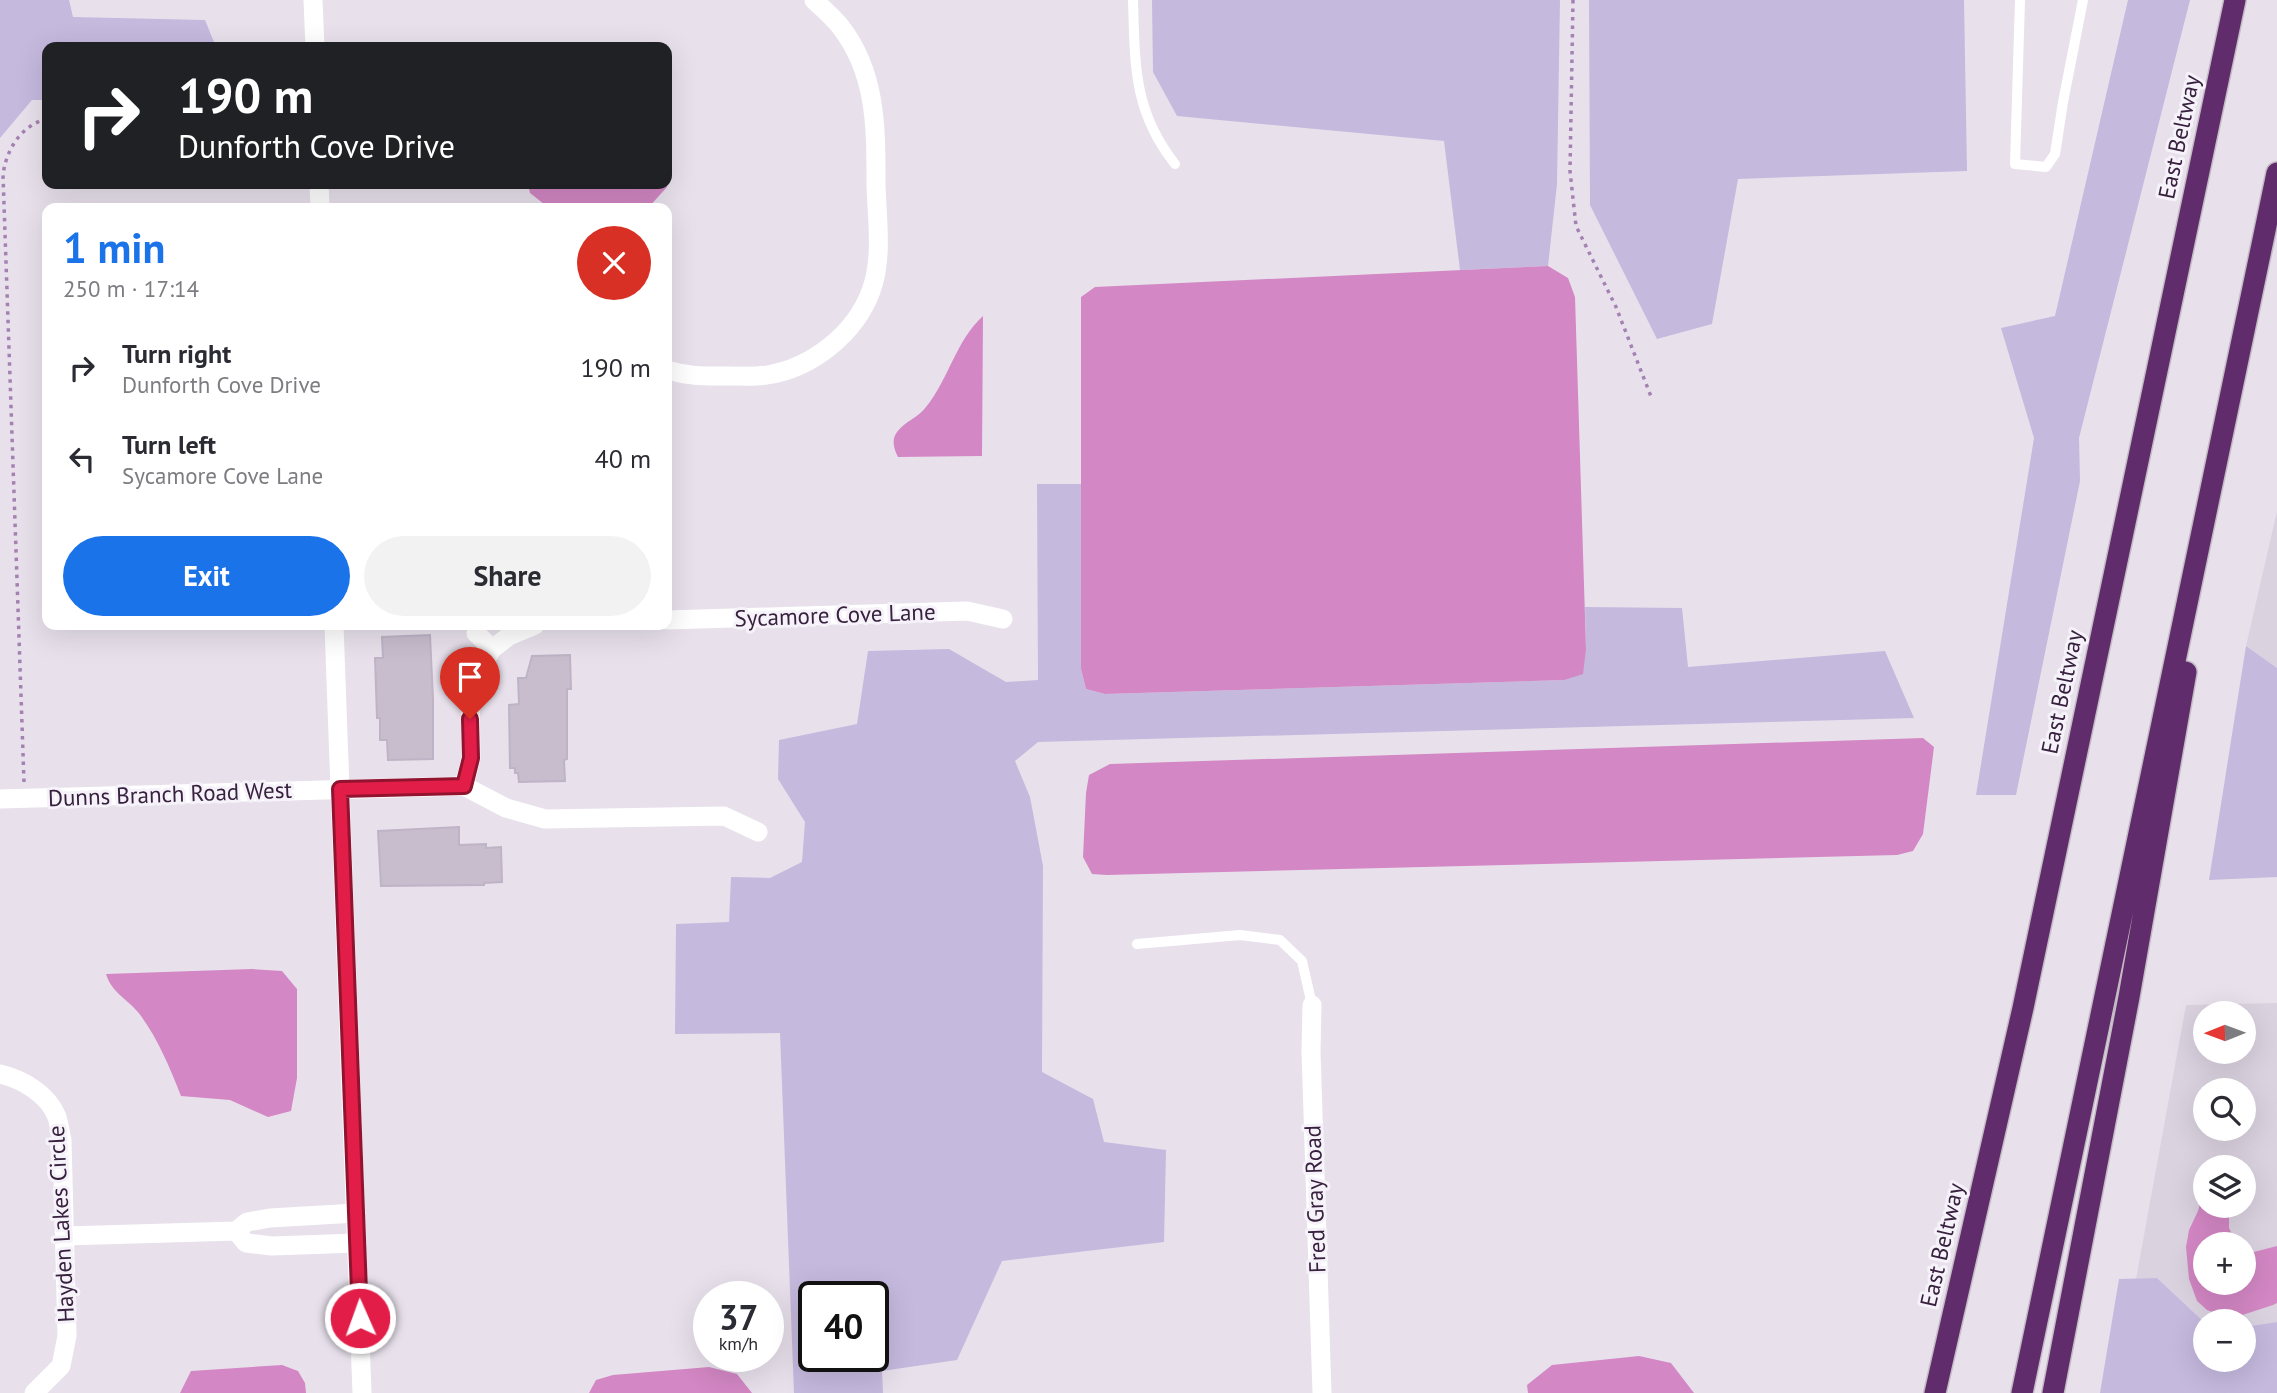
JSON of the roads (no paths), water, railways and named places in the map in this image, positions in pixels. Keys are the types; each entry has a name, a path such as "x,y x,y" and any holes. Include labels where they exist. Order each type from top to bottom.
{"highway":[{"name":"East Beltway","path":"1935,1393 2025,994 2235,0"},
{"path":"2022,1393 2277,173"},
{"path":"2053,1393 2134,970 2182,698 2223,426"}],"street":[{"path":"313,0 315,42"},
{"path":"672,372 689,377 768,375 802,364 830,348 855,321 871,291 877,256 874,107 857,55 841,27 814,0"},
{"name":"Sycamore Cove Lane","path":"672,620 967,611 1003,619"},
{"path":"334,630 362,1393"},
{"path":"523,630 509,636 492,649 481,669 470,699 471,758 464,786 506,808 545,819 724,816 758,832"},
{"path":"475,633 492,649"},
{"name":"Dunns Branch Road West","path":"0,799 464,786"},
{"name":"Fred Gray Road","path":"1312,1005 1311,1051 1322,1393"},
{"name":"Hayden Lakes Circle","path":"0,1074 19,1079 42,1096 56,1115 62,1140 67,1336 61,1366 34,1393"},
{"path":"65,1236 236,1231 247,1222 270,1218 356,1213"},
{"path":"236,1231 246,1243 272,1246 357,1242"}],"lane":[{"path":"1133,0 1136,75 1145,109 1162,146 1175,164"},
{"path":"2020,0 2015,164 2046,167 2056,154 2083,0"},
{"path":"1137,944 1240,935 1280,940 1302,961 1312,1005"}]}
